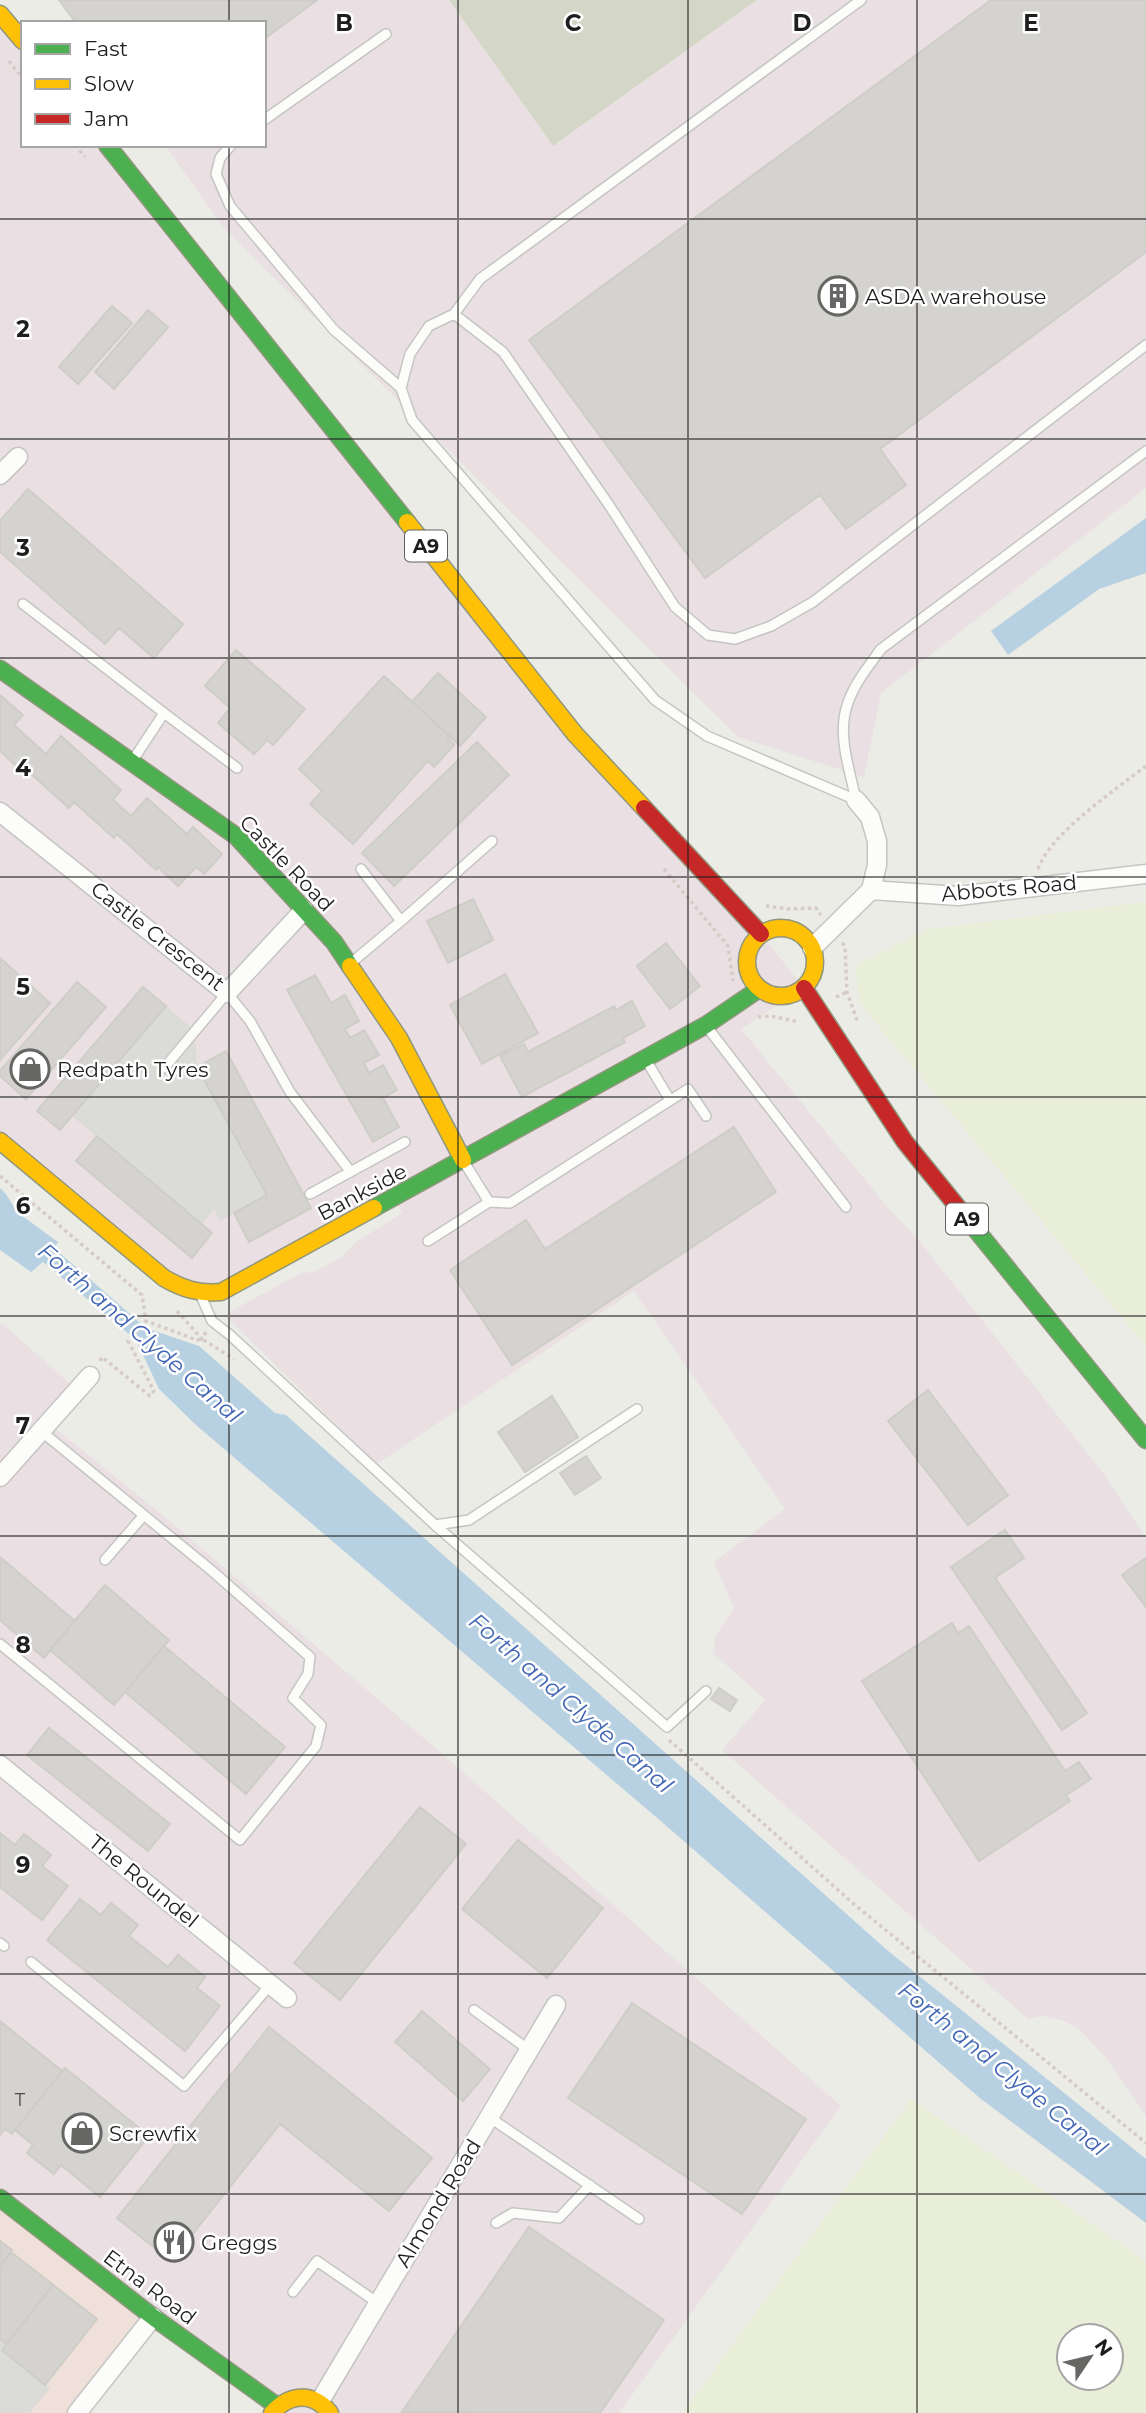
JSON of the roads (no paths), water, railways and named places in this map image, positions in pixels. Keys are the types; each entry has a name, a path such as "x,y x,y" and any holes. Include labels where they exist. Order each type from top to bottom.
{"street":[{"path":"0,14 21,39"},
{"name":"A9","path":"109,147 575,734 761,934"},
{"path":"0,475 18,457"},
{"name":"Castle Road","path":"0,669 236,836 334,942 399,1038 463,1160"},
{"path":"811,947 871,890 877,865 877,841 870,817 856,800"},
{"name":"Castle Crescent","path":"0,812 227,993 304,910"},
{"name":"Abbots Road","path":"871,890 958,896 1146,874"},
{"path":"784,928 805,938 815,959 814,971 804,988 782,997 759,989 751,980 746,968 747,955 752,943 761,934 784,928"},
{"name":"A9","path":"804,988 905,1142 1146,1440"},
{"name":"Bankside","path":"200,1294 221,1292 463,1160 706,1025 759,989"},
{"path":"0,1141 164,1278 182,1289 200,1294"},
{"path":"0,1477 90,1377"},
{"name":"The Roundel","path":"0,1765 287,1998"},
{"name":"Almond Road","path":"325,2407 378,2303 556,2005"},
{"name":"Etna Road","path":"0,2198 275,2409"},
{"path":"77,2413 153,2317"},
{"path":"275,2409 287,2399 299,2396 310,2397 325,2407"}],"lane":[{"path":"401,388 410,354 429,326 454,314 480,279 861,0"},
{"path":"266,119 386,34"},
{"path":"229,147 220,158 216,174 230,206 334,330 401,388 412,420 654,700 707,736 856,800"},
{"path":"454,314 503,352 609,505 675,607 708,635 735,639 771,626 813,602 1146,345"},
{"path":"856,800 844,746 845,710 860,677 881,649 1146,451"},
{"path":"23,604 237,768"},
{"path":"132,761 164,713"},
{"path":"349,964 492,841"},
{"path":"362,869 401,921"},
{"path":"164,1068 227,993 250,1021 290,1091 350,1171"},
{"path":"706,1025 846,1207"},
{"path":"645,1059 670,1100"},
{"path":"428,1241 489,1202 510,1203 688,1089 706,1116"},
{"path":"310,1194 405,1142"},
{"path":"463,1160 489,1202"},
{"path":"200,1294 212,1321 435,1525 667,1727 706,1691"},
{"path":"435,1525 469,1520 637,1409"},
{"path":"0,1644 240,1840 316,1746 321,1725 293,1698 308,1674 310,1657 274,1623 41,1431"},
{"path":"105,1560 144,1516"},
{"path":"31,1962 184,2086 271,1984"},
{"path":"474,2010 529,2050"},
{"path":"489,2117 639,2219"},
{"path":"496,2222 513,2213 559,2218 590,2185"},
{"path":"293,2292 317,2261 378,2303"}],"water":[{"path":"1146,518 1146,573 1099,589 1008,655 991,631"},
{"name":"Forth and Clyde Canal","path":"0,1188 17,1212 58,1242 54,1248 146,1328 199,1346 275,1413 286,1415 887,1950 1146,2159 1146,2223 981,2099 656,1817 196,1425 159,1389 136,1340 43,1262 31,1272 0,1250"}],"place":[{"name":"ASDA warehouse","path":"838,296"},
{"name":"Redpath Tyres","path":"30,1069"},
{"name":"Screwfix","path":"82,2133"},
{"name":"Greggs","path":"174,2242"}]}
